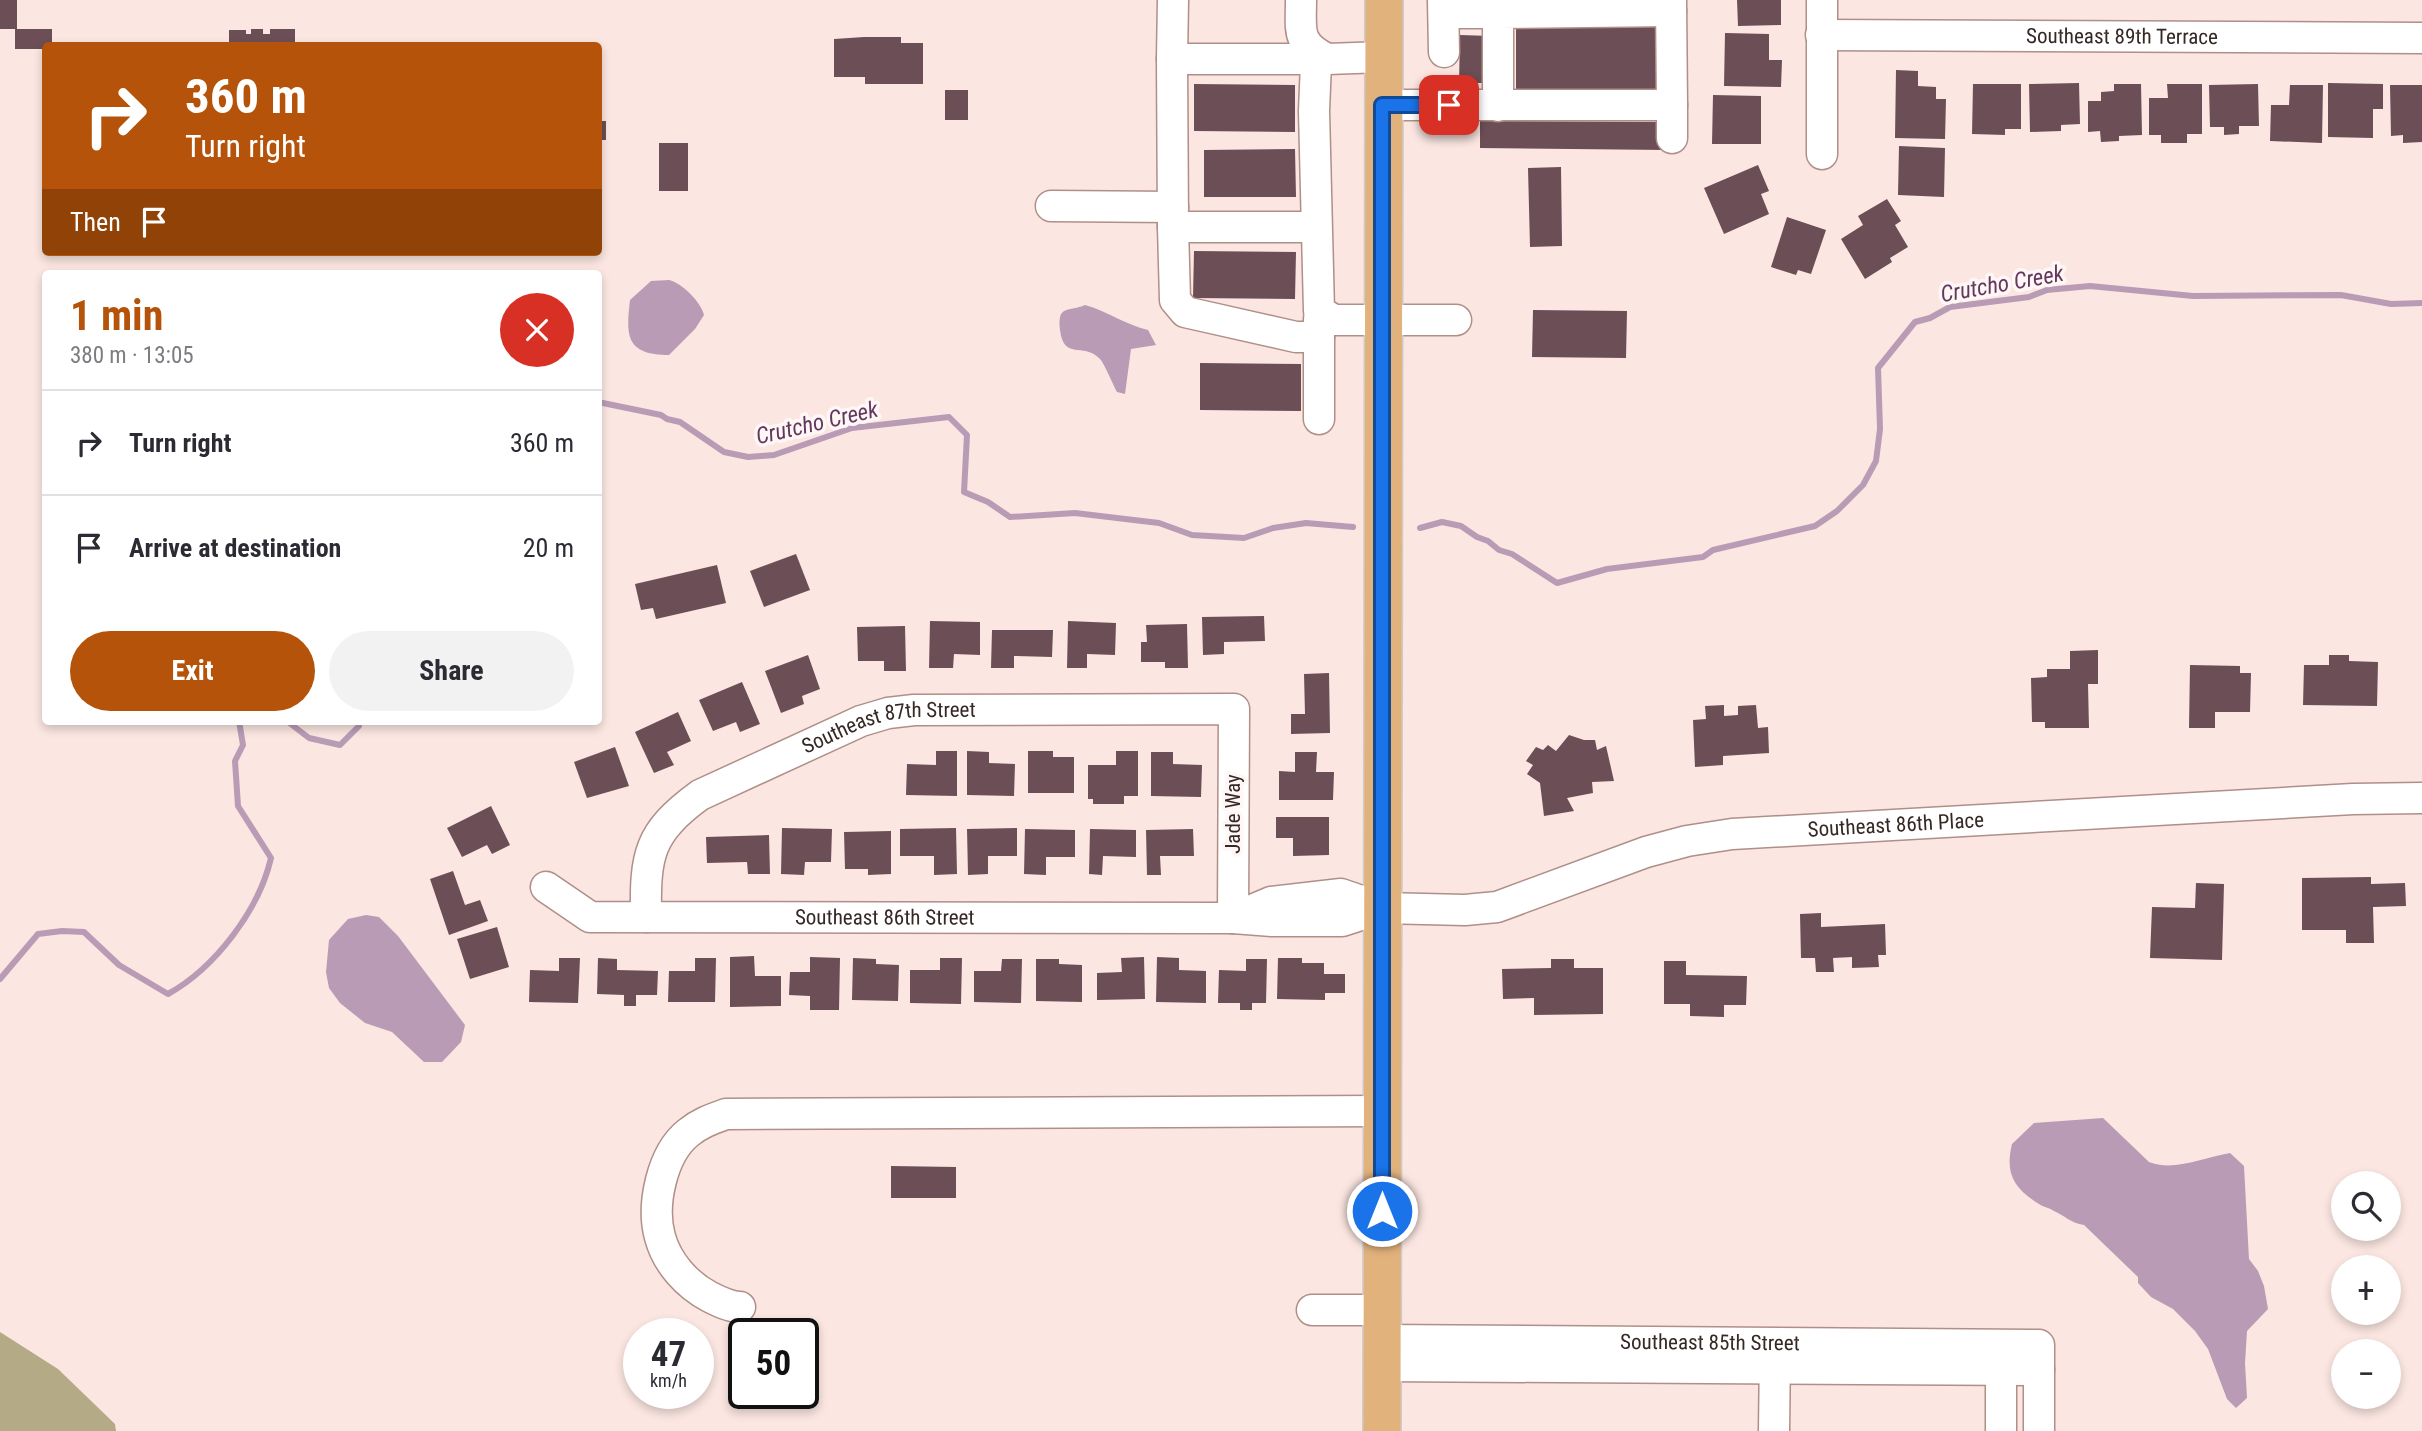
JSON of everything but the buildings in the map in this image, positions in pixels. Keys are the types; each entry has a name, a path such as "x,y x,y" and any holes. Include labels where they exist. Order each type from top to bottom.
{"main road":[{"path":"1382,1431 1384,0"}],"street":[{"path":"1172,0 1175,300 1185,312 1296,337 1319,324 1334,320 1456,320"},
{"path":"1301,0 1301,32 1306,46 1327,59"},
{"path":"1822,0 1822,154"},
{"path":"1444,52 1443,6 1498,13 1671,6 1672,138"},
{"path":"1498,13 1498,106"},
{"name":"Southeast 89th Terrace","path":"1821,35 2422,38"},
{"path":"1172,59 1383,57"},
{"path":"1319,419 1314,111 1316,63 1327,59"},
{"path":"1382,105 1672,105"},
{"path":"1051,206 1317,227"},
{"name":"Southeast 87th Street","path":"646,917 646,886 652,845 677,811 700,794 862,721 888,713 914,710 1234,709"},
{"name":"Jade Way","path":"1233,918 1234,709"},
{"name":"Southeast 86th Place","path":"1382,908 1465,910 1497,907 1647,852 1687,841 1732,834 2353,799 2422,798"},
{"name":"Southeast 86th Street","path":"546,887 590,917 1233,918 1342,921 1382,908"},
{"path":"740,1307 699,1291 681,1276 660,1236 658,1212 665,1163 686,1134 703,1121 726,1114 1382,1111"},
{"name":"Southeast 85th Street","path":"1312,1310 1382,1338 1587,1355 2039,1357 2039,1431"},
{"path":"1774,1431 1775,1355"},
{"path":"2001,1357 2001,1431"}],"shaded area":[{"path":"669,280 690,293 704,315 695,329 669,355 655,354 636,347 632,341 628,323 630,300 651,281"},
{"path":"1085,305 1148,330 1156,345 1131,349 1125,394 1117,392 1099,358 1093,353 1070,348 1062,339 1062,313"},
{"path":"366,915 379,917 398,936 465,1025 461,1042 442,1062 424,1062 392,1032 365,1023 340,1003 329,988 326,972 329,940 348,919"},
{"path":"2103,1118 2149,1162 2179,1165 2230,1153 2244,1166 2249,1259 2264,1286 2268,1309 2247,1331 2247,1398 2236,1408 2227,1399 2208,1349 2195,1331 2173,1309 2151,1297 2138,1283 2138,1277 2084,1225 2039,1204 2023,1192 2013,1179 2010,1163 2012,1144 2034,1123"},
{"path":"0,1332 58,1369 115,1424 116,1431 0,1431"}],"waterway":[{"name":"Crutcho Creek","path":"1420,528 1442,522 1461,526 1557,583 1607,569 1703,557 1713,550 1815,526 1837,511 1863,485 1876,461 1880,429 1878,368 1915,322 1930,318 1950,307 2029,297 2047,290 2090,286 2193,296 2341,295 2391,304 2422,303"},
{"name":"Crutcho Creek","path":"602,403 661,415 680,422 724,452 748,457 774,455 852,428 949,417 967,435 964,492 988,502 1010,517 1075,513 1159,523 1192,535 1244,538 1273,528 1306,523 1353,527"},
{"name":"Crutcho Creek","path":"0,979 38,934 62,931 84,932 119,965 168,994 185,983 218,953 246,917 265,878 271,858 238,806 235,761 243,745 240,725"},
{"name":"Crutcho Creek","path":"292,725 309,738 340,745 359,725"}],"route":[{"path":"1382,1211 1382,105 1449,105"}]}
